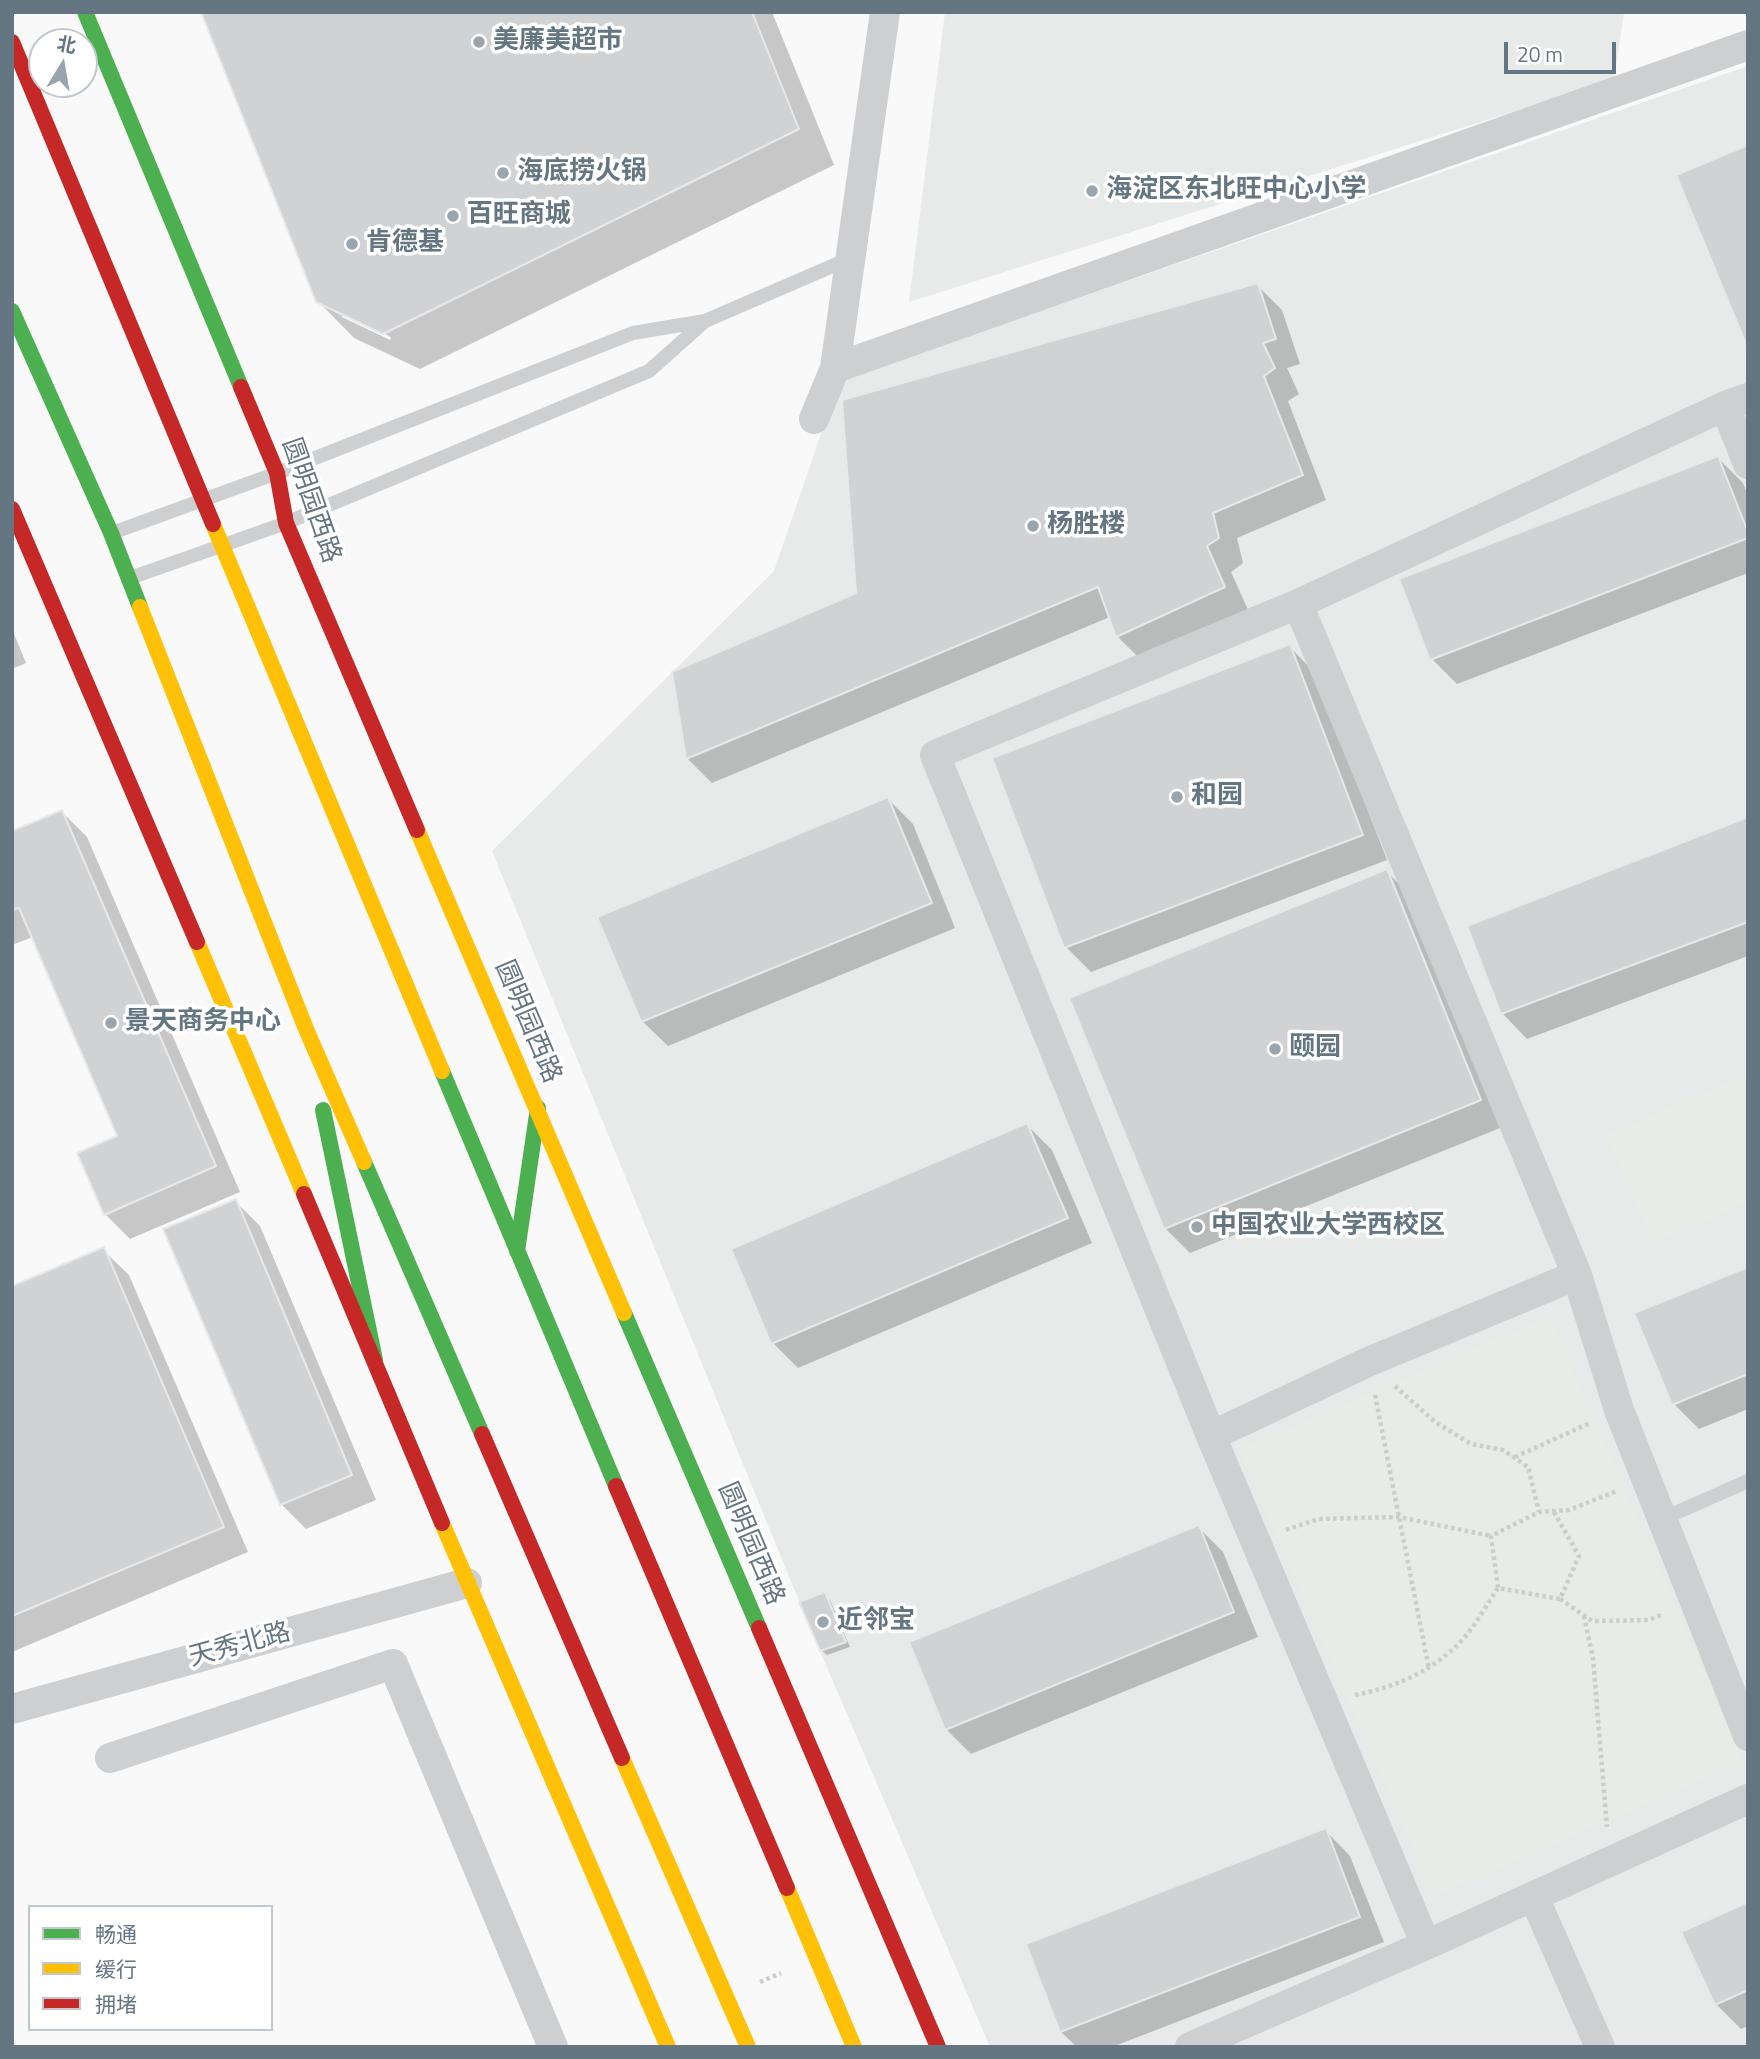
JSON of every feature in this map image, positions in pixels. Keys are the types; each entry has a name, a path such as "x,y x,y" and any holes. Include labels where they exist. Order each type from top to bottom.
{"main road":[{"name":"圆明园西路","path":"85,12 277,473 286,523 938,2047"},
{"path":"12,42 517,1251 854,2047"},
{"path":"12,311 111,533 306,1029 748,2047"},
{"path":"12,509 375,1360 467,1583 668,2047"},
{"path":"306,1029 375,1360"},
{"path":"517,1251 538,1108"}],"street":[{"path":"814,419 835,368 885,12"},
{"path":"835,368 1748,45"},
{"path":"1426,1945 1211,1436 935,755 1298,604 1736,402 1748,464"},
{"path":"1298,604 1577,1275 1619,1410 1748,1736"},
{"path":"1211,1436 1368,1362 1577,1275"},
{"name":"天秀北路","path":"12,1709 467,1583"},
{"path":"110,1758 393,1664 553,2047"},
{"path":"1190,2047 1534,1897 1748,1799"},
{"path":"1534,1897 1600,2047"}],"lane":[{"path":"111,533 277,473 633,333 705,321 852,257"},
{"path":"129,579 286,523 649,371 705,321"},
{"path":"1662,1519 1748,1481"}],"path":[{"path":"1368,1362 1435,1422 1471,1444 1503,1450 1528,1467 1539,1513"},
{"path":"1368,1362 1429,1669"},
{"path":"1514,1458 1619,1410"},
{"path":"1255,1541 1318,1519 1399,1517 1491,1536 1539,1513 1569,1510 1647,1480"},
{"path":"1554,1512 1579,1556 1560,1599"},
{"path":"1323,1701 1383,1690 1429,1669 1464,1637 1498,1588 1491,1536"},
{"path":"1498,1588 1560,1599 1592,1621 1649,1620 1695,1601"},
{"path":"1584,1616 1593,1658 1609,1863"},
{"path":"758,1983 781,1973"}],"shaded area":[{"name":"海淀区东北旺中心小学","path":"945,12 1624,12 1614,80 909,302"},
{"name":"中国农业大学西校区","path":"1748,66 1748,2047 990,2047 813,1635 492,851 774,571 839,381"},
{"path":"1748,1074 1748,1202 1653,1243 1606,1135"},
{"path":"1549,1316 1744,1762 1434,1896 1239,1450"}],"building":[{"name":"百旺商城","path":"201,12 752,12 799,129 383,334 316,302"},
{"path":"1748,145 1748,349 1676,175"},
{"name":"杨胜楼","path":"1258,283 1276,339 1263,343 1275,368 1264,376 1303,475 1213,513 1219,538 1207,546 1225,587 1116,637 1098,587 686,759 672,672 856,593 842,400"},
{"path":"1718,456 1748,538 1430,660 1399,579"},
{"name":"和园","path":"1290,644 1363,835 1064,948 992,758"},
{"path":"888,797 932,903 641,1022 597,917"},
{"name":"景天商务中心","path":"62,810 216,1166 104,1215 77,1153 117,1136 19,908 12,910 12,831"},
{"path":"1748,817 1748,922 1501,1014 1467,926"},
{"name":"颐园","path":"1387,869 1481,1100 1164,1229 1069,998"},
{"path":"1027,1123 1068,1218 771,1344 731,1249"},
{"path":"236,1199 352,1475 280,1505 163,1229"},
{"path":"104,1247 224,1527 12,1616 12,1286"},
{"path":"1748,1267 1748,1374 1672,1405 1634,1313"},
{"path":"1199,1525 1234,1612 945,1730 909,1642"},
{"name":"近邻宝","path":"825,1592 846,1642 820,1651 799,1602"},
{"path":"1326,1828 1360,1917 1060,2032 1026,1944"},
{"path":"1748,1902 1748,1990 1715,2005 1681,1932"}],"traffic: fast":[{"path":"85,12 241,387"},
{"path":"12,311 111,533 140,607"},
{"path":"442,1071 616,1486"},
{"path":"517,1251 538,1108"},
{"path":"323,1110 375,1360"},
{"path":"364,1162 482,1434"},
{"path":"624,1313 759,1628"}],"traffic: slow":[{"path":"213,524 442,1071"},
{"path":"140,607 306,1029 364,1162"},
{"path":"417,830 624,1313"},
{"path":"197,942 304,1194"},
{"path":"442,1523 668,2047"},
{"path":"622,1758 748,2047"},
{"path":"787,1888 854,2047"}],"traffic: jam":[{"path":"12,42 213,524"},
{"path":"241,387 277,473 286,523 417,830"},
{"path":"12,509 197,942"},
{"path":"304,1194 442,1523"},
{"path":"482,1434 622,1758"},
{"path":"616,1486 787,1888"},
{"path":"759,1628 938,2047"}],"place":[{"name":"美廉美超市","path":"479,42"},
{"name":"海底捞火锅","path":"503,173"},
{"name":"海淀区东北旺中心小学","path":"1092,191"},
{"name":"百旺商城","path":"453,216"},
{"name":"肯德基","path":"352,244"},
{"name":"杨胜楼","path":"1033,526"},
{"name":"和园","path":"1177,797"},
{"name":"景天商务中心","path":"111,1023"},
{"name":"颐园","path":"1275,1049"},
{"name":"中国农业大学西校区","path":"1197,1227"},
{"name":"近邻宝","path":"823,1622"}]}
